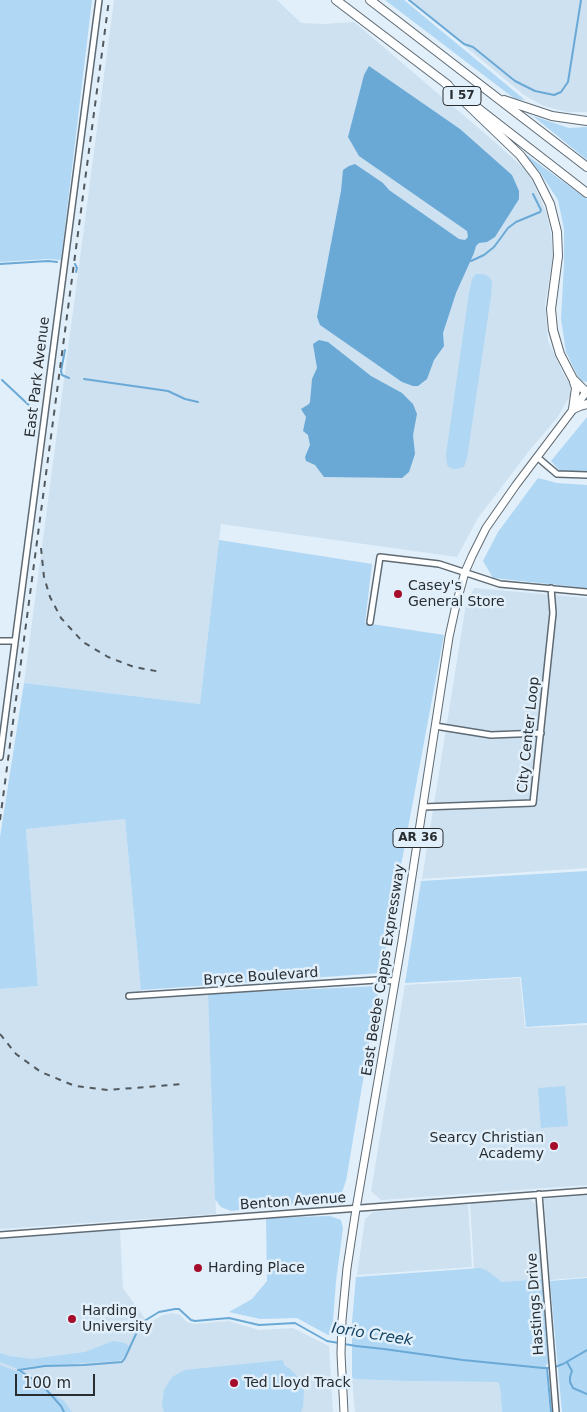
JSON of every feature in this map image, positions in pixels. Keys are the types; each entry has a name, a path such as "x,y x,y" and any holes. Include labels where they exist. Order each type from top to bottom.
{"highway":[{"name":"I 57","path":"336,0 587,193"},
{"name":"I 57","path":"370,0 587,167"},
{"path":"444,82 520,155 536,176 550,204 557,232 558,256 551,309 553,330 560,354 576,388 573,409"},
{"path":"498,98 552,116 587,120"},
{"path":"573,379 587,392"},
{"path":"573,409 587,404"}],"main road":[{"name":"East Beebe Capps Expressway","path":"344,1412 341,1354 347,1268 395,981 449,637 456,605 465,572 486,528 587,392"}],"street":[{"name":"East Park Avenue","path":"0,757 99,0"},
{"path":"538,457 557,474 587,475"},
{"path":"370,622 380,557 439,564 500,584 587,592"},
{"name":"City Center Loop","path":"423,806 533,803 553,613 551,588"},
{"path":"0,641 14,641"},
{"path":"435,726 491,735 541,733"},
{"name":"Bryce Boulevard","path":"129,996 378,980 395,981"},
{"name":"Benton Avenue","path":"0,1235 587,1191"},
{"name":"Hastings Drive","path":"539,1194 556,1412"}],"shaded area":[{"path":"0,0 92,0 61,260 0,262"},
{"path":"114,0 277,0 301,23 354,22 527,171 546,212 551,234 553,258 545,304 548,341 570,384 570,396 557,418 529,451 478,518 457,557 221,524 200,704 24,683"},
{"path":"385,0 404,0 525,100 515,99"},
{"path":"409,0 587,0 587,112 567,112 544,106 524,95"},
{"path":"369,66 460,129 512,175 519,191 519,199 495,237 476,246 456,293 443,333 444,346 434,360 427,379 418,386 402,382 320,325 317,317 341,191 343,170 349,166 355,164 459,239 465,240 468,237 467,231 359,156 348,137 364,75"},
{"path":"533,116 569,128 587,127 587,160"},
{"path":"506,140 587,199 587,382 582,381 577,375 566,352 561,319 564,229 558,200 539,171"},
{"path":"476,274 488,276 492,281 491,296 467,458 464,467 455,469 447,465 446,455 469,293 472,279"},
{"path":"319,340 328,342 371,376 402,393 413,404 417,414 413,435 415,454 409,472 402,478 324,477 315,465 306,461 305,457 310,445 308,435 303,431 306,417 301,409 310,402 312,379 317,368 313,344"},
{"path":"587,417 587,472 560,471 551,461"},
{"path":"538,478 557,483 587,485 587,588 493,578 483,561 498,532"},
{"path":"219,540 372,564 365,623 444,635 381,973 141,990 125,819 26,829 38,986 0,989 0,837 24,683 200,704"},
{"path":"474,588 587,598 587,868 422,879 466,604"},
{"path":"125,819 142,998 208,994 216,1214 0,1229 0,989 38,986 26,829"},
{"path":"587,871 587,1023 526,1027 521,977 405,983 421,881"},
{"path":"520,978 525,1028 587,1025 587,1185 381,1200 371,1191 405,985"},
{"path":"379,986 346,1181 342,1192 336,1200 231,1211 221,1207 215,1199 208,994"},
{"path":"565,1086 568,1126 541,1128 538,1088"},
{"path":"587,1195 587,1277 550,1280 544,1199"},
{"path":"529,1198 537,1206 542,1279 502,1282 483,1269 474,1269 470,1203"},
{"path":"468,1203 472,1267 357,1275 365,1219 373,1212"},
{"path":"330,1216 341,1220 343,1228 336,1281 332,1335 328,1335 297,1318 260,1319 229,1312 252,1299 267,1281 266,1218"},
{"name":"Harding University","path":"120,1230 123,1288 148,1323 163,1315 172,1313 179,1314 187,1322 194,1324 229,1321 259,1330 293,1328 329,1346 333,1412 0,1412 0,1239"},
{"path":"480,1268 486,1270 502,1282 542,1279 549,1362 546,1365 550,1412 502,1412 498,1382 352,1379 352,1322 356,1277"},
{"path":"587,1278 587,1412 562,1412 550,1281"},
{"path":"113,1341 125,1343 129,1346 121,1360 35,1366 18,1369 0,1362 0,1353 32,1359 85,1352"},
{"name":"Ted Lloyd Track","path":"283,1360 284,1365 297,1376 304,1390 301,1412 164,1412 162,1406 164,1390 172,1377 185,1370"},
{"path":"0,1365 19,1372 64,1401 72,1412 0,1412"},
{"path":"352,1379 498,1382 502,1412 355,1412"}],"waterway":[{"path":"409,0 464,44 473,47 515,81 535,91 554,95 561,92 568,82 581,0"},
{"path":"471,261 484,255 494,247 508,228 516,222 540,212 541,210 533,194"},
{"path":"0,264 57,262"},
{"path":"75,264 76,272"},
{"path":"65,350 61,371 62,375 69,378"},
{"path":"84,379 168,391 185,399 198,402"},
{"path":"2,380 34,410"},
{"name":"Iorio Creek","path":"18,1370 45,1366 122,1362 141,1323 159,1312 175,1309 179,1309 191,1320 195,1321 229,1318 259,1325 295,1323 327,1341 463,1360 549,1368"},
{"name":"Iorio Creek","path":"555,1367 587,1350"},
{"path":"567,1362 572,1371 570,1382 573,1388 587,1394"},
{"path":"547,1368 551,1412"},
{"path":"19,1370 43,1386 64,1412"}],"railway":[{"path":"0,820 109,0"},
{"path":"41,548 44,577 50,597 61,618 83,642 108,657 134,667 161,672"},
{"path":"0,1034 16,1054 41,1072 75,1086 108,1090 184,1084"}],"place":[{"name":"Casey's General Store","path":"398,594"},
{"name":"Searcy Christian Academy","path":"554,1146"},
{"name":"Harding Place","path":"198,1268"},
{"name":"Harding University","path":"72,1319"},
{"name":"Ted Lloyd Track","path":"234,1383"}]}
